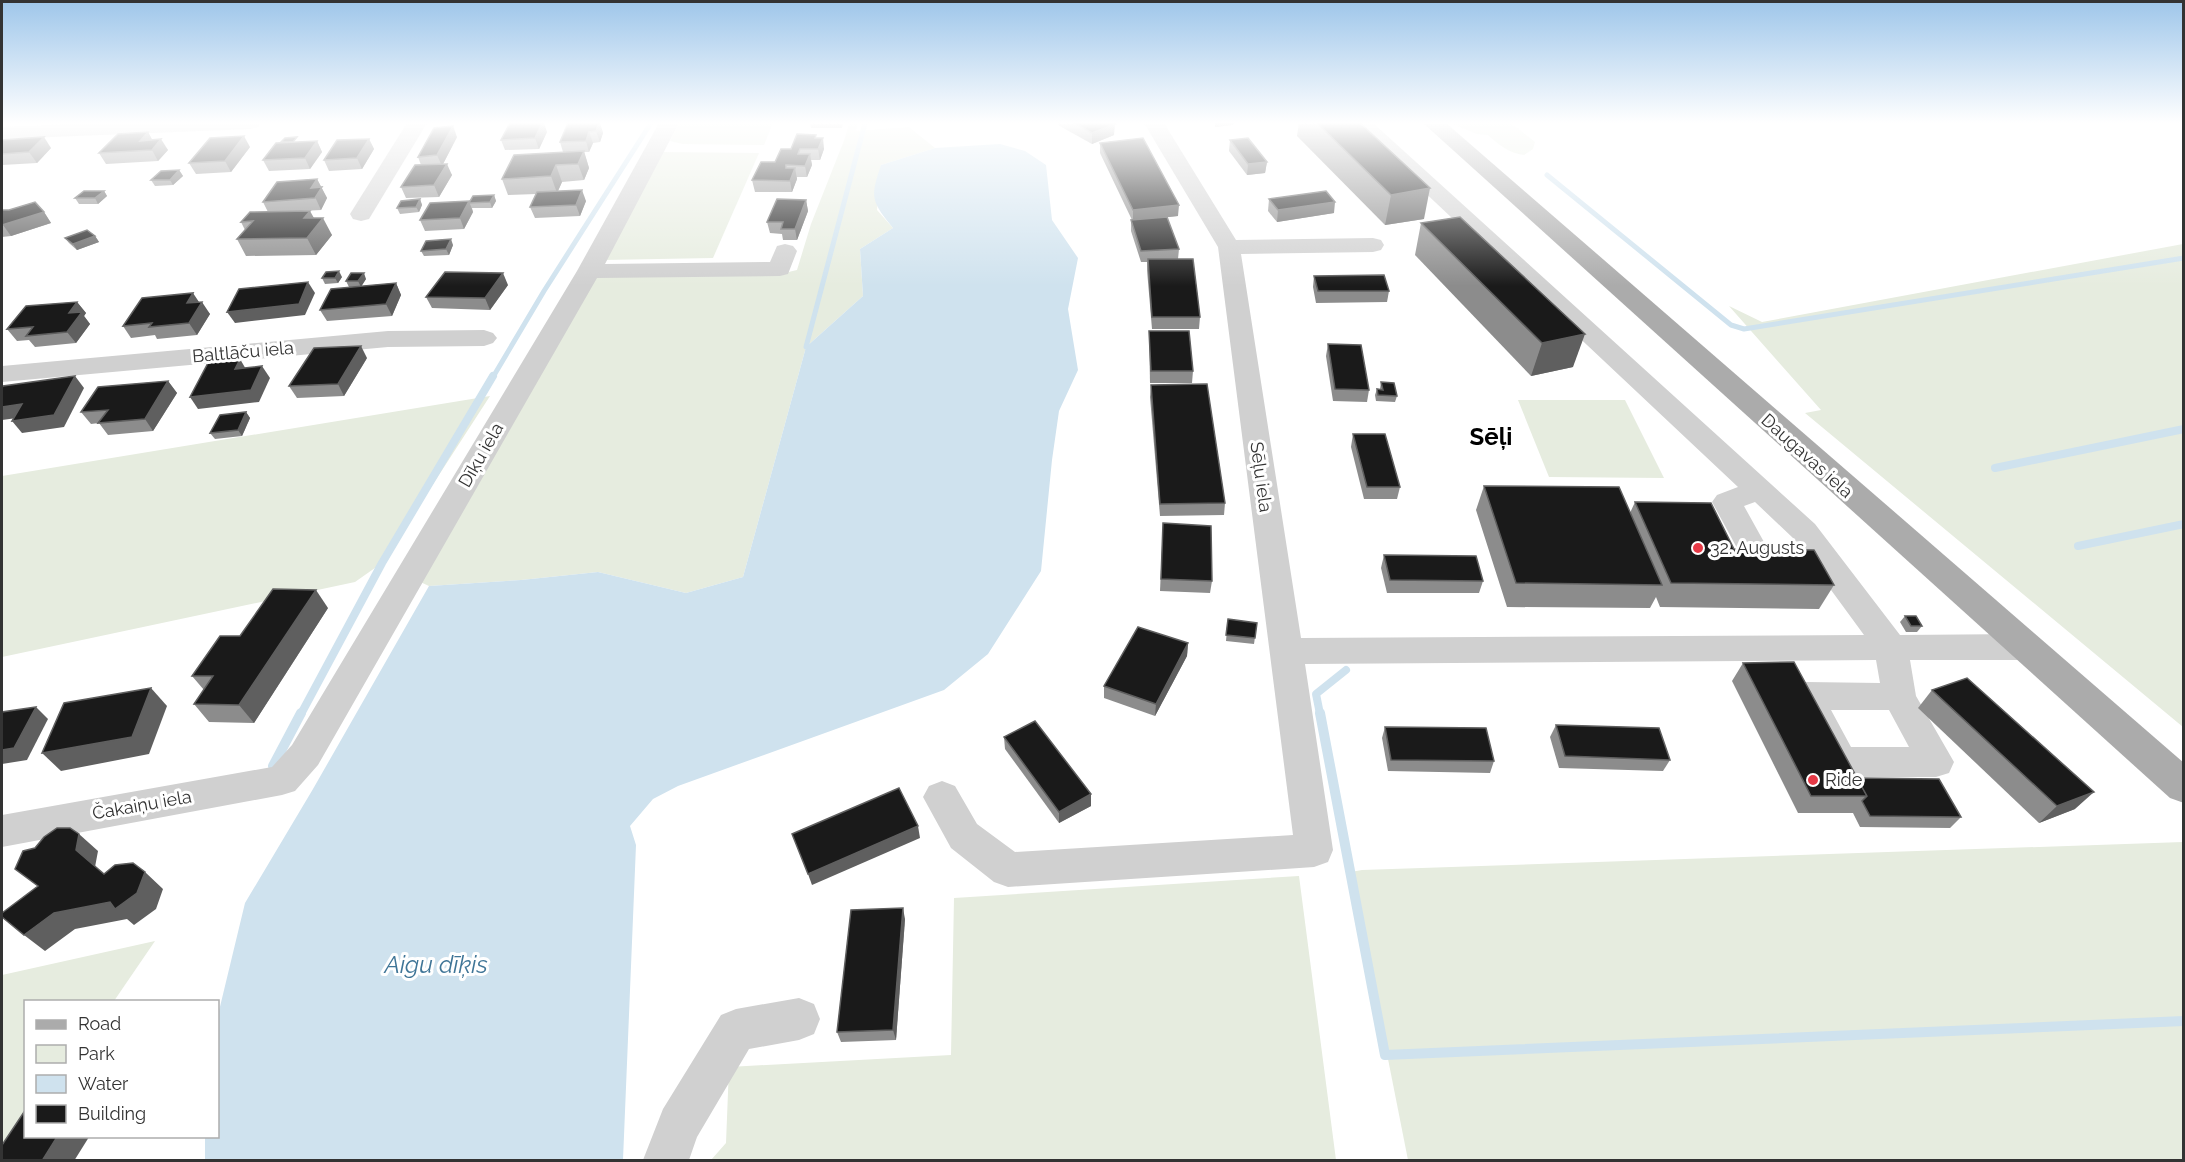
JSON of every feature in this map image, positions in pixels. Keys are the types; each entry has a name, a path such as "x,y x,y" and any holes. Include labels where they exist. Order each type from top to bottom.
{"main road":[{"name":"Daugavas iela","path":"1493,177 2184,787"}],"street":[{"path":"361,214 384,177"},
{"name":"Dīķu iela","path":"282,780 305,755 589,271 640,177"},
{"name":"Sēļu iela","path":"942,797 964,836 1008,870 1314,850 1229,247 1187,177"},
{"path":"1412,177 1466,234 1804,531 1891,648 1899,697"},
{"path":"1229,247 1373,245"},
{"path":"589,271 780,269 785,251"},
{"name":"Baltlāču iela","path":"2,374 388,339 484,338"},
{"path":"1754,551 1727,502 1758,490"},
{"path":"1286,651 2023,647"},
{"name":"Čakaiņu iela","path":"2,831 282,780"},
{"path":"666,1161 679,1125 736,1030 799,1019"}],"green space":[{"path":"647,177 748,177 713,258 603,260"},
{"path":"829,177 880,177 877,210 893,228 860,249 863,296 806,347 743,577 686,593 598,572 429,586 416,580 595,276 780,274 797,270 811,224"},
{"path":"2184,244 2183,727 1805,413 1821,410 1729,306 1762,322"},
{"path":"490,396 382,563 355,582 2,657 2,476"},
{"path":"1518,400 1625,400 1664,478 1549,477"},
{"path":"2183,842 2183,1160 1408,1160 1351,872"},
{"path":"1299,876 1336,1160 711,1160 726,1143 729,1067 951,1055 954,898"},
{"path":"155,941 115,1000 24,1000 24,1133 6,1160 2,1160 2,975"}],"water":[{"name":"Aigu dīķis","path":"877,177 1047,177 1052,220 1078,258 1068,309 1078,370 1059,411 1041,571 988,654 944,690 678,786 653,799 630,826 636,845 623,1160 205,1160 205,1138 219,1138 219,1011 245,903 429,586 598,572 686,593 743,577 806,347 863,296 860,249 893,228 877,205 875,185"}],"building":[{"path":"154,177 172,177 170,180 151,180"},
{"path":"407,177 439,177 434,185 401,187"},
{"path":"503,177 531,177 502,179"},
{"path":"753,177 791,177 790,181 752,180"},
{"path":"1117,177 1164,177 1179,205 1133,210"},
{"path":"1373,177 1418,177 1430,188 1391,195"},
{"path":"317,179 311,188 322,187 315,198 263,202 277,182"},
{"path":"582,190 576,205 530,207 537,192"},
{"path":"84,191 104,191 95,198 75,198"},
{"path":"1326,191 1335,202 1278,210 1269,199"},
{"path":"494,195 490,202 469,203 473,196"},
{"path":"420,199 416,207 397,208 401,201"},
{"path":"777,199 806,200 795,229 781,229 783,222 767,222"},
{"path":"469,201 460,218 420,220 430,203"},
{"path":"35,202 44,212 2,225 2,210"},
{"path":"310,211 304,218 323,218 307,238 237,239 253,221 241,222 250,212"},
{"path":"1167,217 1179,249 1141,251 1131,220"},
{"path":"1460,217 1585,334 1542,343 1421,223"},
{"path":"87,230 95,236 73,244 65,238"},
{"path":"451,239 446,249 421,251 426,241"},
{"path":"1148,259 1193,259 1200,317 1152,317"},
{"path":"339,271 335,278 322,278 326,272"},
{"path":"445,272 503,273 485,298 426,297"},
{"path":"351,273 364,273 358,281 346,281"},
{"path":"1384,275 1389,291 1318,291 1314,276"},
{"path":"308,282 299,304 227,312 239,289"},
{"path":"396,283 386,304 320,310 331,289"},
{"path":"193,293 187,303 202,302 189,323 149,327 152,323 123,326 142,298"},
{"path":"77,302 69,313 82,312 67,332 26,336 33,327 7,329 26,306"},
{"path":"1149,331 1189,331 1193,371 1151,371"},
{"path":"1328,344 1361,345 1369,390 1335,389"},
{"path":"361,346 338,384 289,386 314,348"},
{"path":"240,359 235,369 262,366 251,390 190,397 208,363"},
{"path":"75,376 54,415 12,421 22,404 2,407 3,386"},
{"path":"168,381 145,419 98,423 108,410 81,412 98,387"},
{"path":"1381,382 1394,383 1397,396 1378,395 1377,389 1383,390"},
{"path":"1207,384 1225,503 1160,504 1151,385"},
{"path":"246,412 238,430 210,433 220,415"},
{"path":"1353,434 1385,434 1400,487 1367,487"},
{"path":"1484,486 1619,487 1662,585 1516,583"},
{"path":"1635,502 1711,503 1734,549 1814,550 1834,585 1671,583"},
{"path":"1163,523 1211,526 1212,581 1161,579"},
{"path":"1384,555 1476,556 1483,581 1390,580"},
{"path":"273,589 316,590 239,705 194,704 213,676 192,676 220,636 240,636"},
{"path":"1905,616 1916,616 1922,626 1911,626"},
{"path":"1228,619 1257,623 1255,638 1226,635"},
{"path":"1138,627 1188,643 1156,704 1104,686"},
{"path":"1794,662 1867,796 1811,796 1743,663"},
{"path":"1967,678 2094,792 2057,806 1932,690"},
{"path":"151,688 132,737 42,753 64,703"},
{"path":"36,707 14,748 2,750 2,712"},
{"path":"1035,721 1091,794 1059,812 1004,737"},
{"path":"1556,725 1659,728 1670,760 1565,756"},
{"path":"1385,727 1486,728 1494,761 1391,760"},
{"path":"1857,778 1939,779 1961,817 1870,816 1862,801 1867,796"},
{"path":"899,788 918,826 808,874 792,834"},
{"path":"57,828 70,828 79,834 76,850 104,874 115,865 133,863 145,872 137,893 115,909 110,902 54,913 24,935 2,917 2,913 38,886 15,869 23,851 35,848 44,837"},
{"path":"903,908 893,1030 837,1032 851,910"},
{"path":"24,1112 24,1138 56,1138 42,1161 2,1161 2,1145"}],"waterway":[{"path":"493,377 544,291 616,177"},
{"path":"806,347 851,177"},
{"path":"1550,177 1731,325 1744,329 2184,258"},
{"path":"301,714 382,563 493,376"},
{"path":"1995,468 2184,429"},
{"path":"2078,546 2184,524"},
{"path":"1320,714 1316,694 1346,670"},
{"path":"273,766 301,713"},
{"path":"1320,713 1385,1055 2184,1021"}],"place":[{"name":"32. Augusts","path":"1698,548"},
{"name":"Ride","path":"1813,780"}],"district":[{"name":"Sēļi","path":"1491,437"}]}
